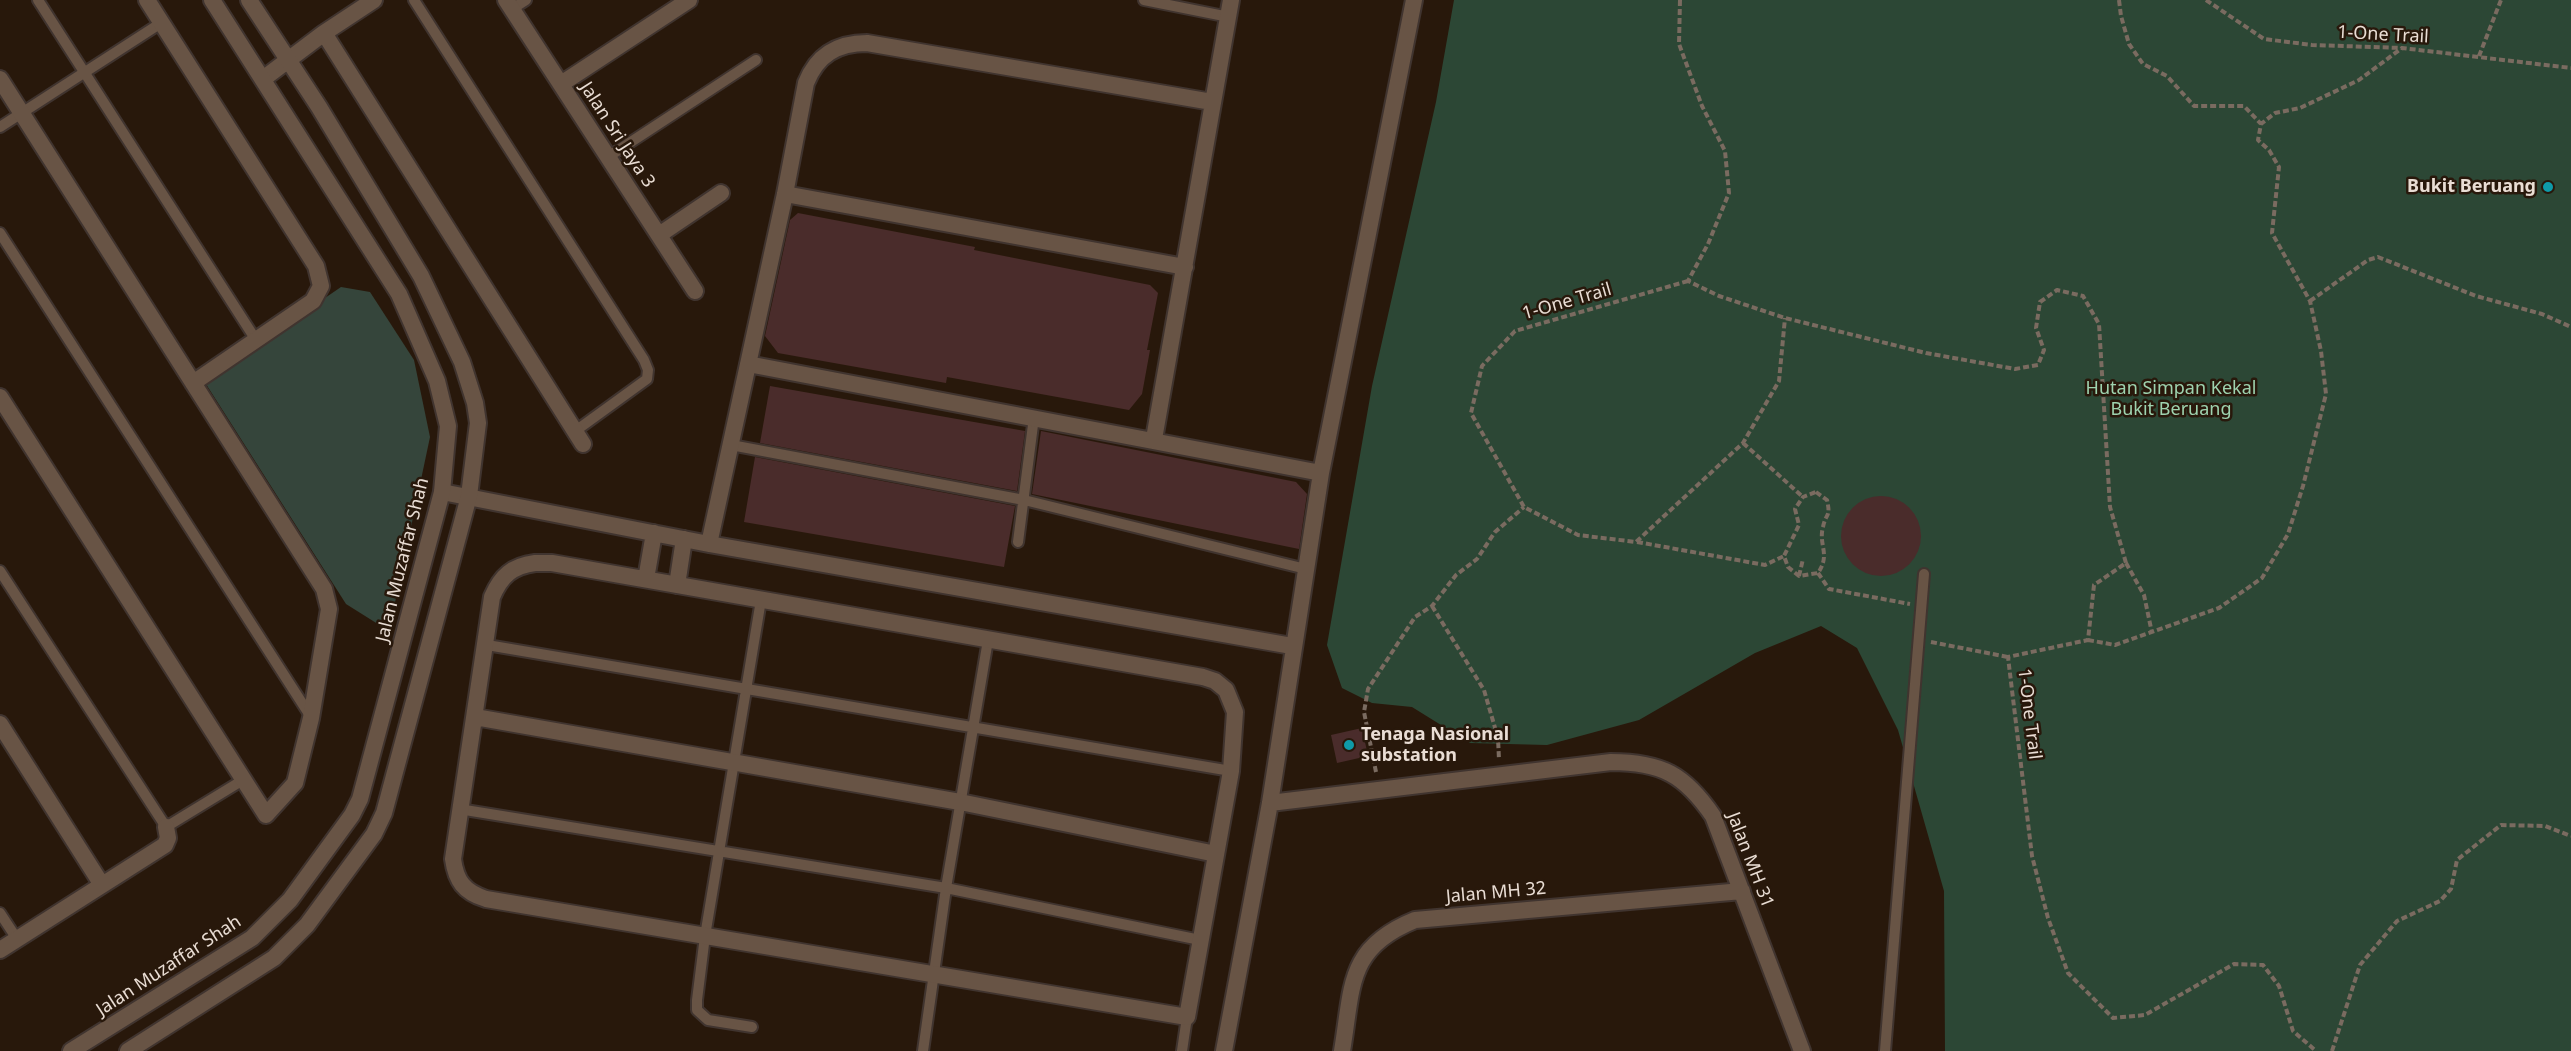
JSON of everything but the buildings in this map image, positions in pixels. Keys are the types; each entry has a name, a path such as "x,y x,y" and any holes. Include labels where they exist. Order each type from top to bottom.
{"street":[{"path":"147,0 316,266 321,286 313,301 193,383"},
{"name":"Jalan Muzaffar Shah","path":"71,1051 252,938 290,900 352,815 360,799 442,492 448,426 437,381 404,305 302,139 212,0"},
{"path":"128,1051 274,958 307,925 374,834 384,813 469,496 478,423 475,403 462,362 421,276 319,107 249,0"},
{"path":"262,79 324,33 374,0"},
{"path":"561,84 689,0"},
{"path":"1224,1051 1270,803 1292,646 1321,472 1414,0"},
{"name":"Jalan Sri Jaya 3","path":"515,3 561,84 695,291"},
{"path":"1154,439 1230,8"},
{"path":"324,33 579,438"},
{"path":"709,544 785,194 806,83 812,69 835,47 850,43 867,43 1212,102"},
{"path":"0,79 324,590 328,609 311,718 295,783 266,815 0,397"},
{"path":"658,235 722,193"},
{"path":"785,194 1185,267"},
{"path":"748,364 1321,472"},
{"path":"442,492 709,544 1292,646"},
{"path":"646,579 654,533"},
{"path":"677,585 684,539"},
{"path":"552,563 677,585 1203,677 1215,681 1226,690 1235,712 1231,771 1187,1017 486,899 474,895 461,886 453,859 459,809 492,597 498,583 519,565 552,563"},
{"path":"475,717 960,802 1216,854"},
{"path":"0,724 102,885"},
{"name":"Jalan MH 31","path":"1270,803 1611,762 1638,762 1660,767 1681,780 1700,796 1713,816 1802,1051"},
{"path":"0,950 165,845 168,838 166,827"},
{"name":"Jalan MH 32","path":"1342,1051 1356,968 1370,947 1392,929 1407,923 1415,920 1742,891"}],"lane":[{"path":"38,0 255,340"},
{"path":"414,0 644,360 648,370 647,379 579,438"},
{"path":"1144,0 1230,8"},
{"path":"0,127 161,23"},
{"path":"608,157 756,60"},
{"path":"0,233 311,718"},
{"path":"1018,542 1034,417"},
{"path":"731,445 1024,500 1306,569"},
{"path":"0,571 166,827 243,780"},
{"path":"1885,1051 1924,574"},
{"path":"752,1027 708,1020 697,1010 705,936 761,600"},
{"path":"923,1051 932,975 988,640"},
{"path":"486,645 1231,771"},
{"path":"459,809 946,888 1200,939"},
{"path":"0,913 17,939"},
{"path":"1182,1051 1187,1017"}],"path":[{"path":"1680,0 1679,44 1702,106 1725,151 1729,193 1708,244 1688,281 1719,296 1785,318 1926,353 2014,369 2038,365 2044,350 2036,328 2040,302 2056,290 2083,296 2099,324 2110,507 2126,563 2144,595 2152,633"},
{"path":"2119,0 2129,44 2143,64 2167,76 2194,106 2244,106 2261,124"},
{"name":"1-One Trail","path":"2206,0 2264,39 2312,45 2402,48 2571,68"},
{"path":"2479,56 2500,0"},
{"path":"2126,563 2094,585 2088,640 2115,645 2219,608 2262,579 2288,534 2303,486 2326,394 2321,351 2310,301 2272,233 2279,167 2258,140 2261,124 2275,113 2300,108 2359,80 2402,48"},
{"path":"2310,301 2368,260 2378,257 2476,296 2542,314 2571,327"},
{"name":"1-One Trail","path":"1524,507 1471,413 1482,366 1515,332 1688,281"},
{"path":"1636,542 1743,443 1779,381 1785,318"},
{"path":"1743,443 1803,497"},
{"path":"1380,791 1364,712 1368,689 1416,617 1432,606 1456,575 1477,559 1495,532 1524,507 1578,535 1636,542 1765,565 1784,556 1799,525 1795,509 1803,497 1816,492 1827,500 1830,513 1822,527 1825,562 1818,573 1799,576 1788,567 1784,556"},
{"path":"1799,576 1803,559"},
{"path":"1818,573 1829,590 1920,606"},
{"path":"1432,606 1484,690 1498,738 1500,776"},
{"path":"1918,640 2008,657"},
{"name":"1-One Trail","path":"2088,640 2008,657 2032,856 2048,918 2068,973 2113,1018 2145,1015 2234,964 2263,965 2279,986 2293,1030 2316,1051"},
{"path":"2332,1051 2360,965 2397,921 2440,901 2451,889 2457,860 2501,825 2545,826 2571,836"}],"green space":[{"name":"Hutan Simpan Kekal Bukit Beruang","path":"1454,0 2571,0 2571,1051 1945,1051 1944,891 1898,730 1857,648 1821,626 1755,653 1639,720 1547,745 1470,743 1412,707 1372,703 1342,688 1327,645 1372,386 1436,102"},
{"path":"341,287 370,292 414,360 430,437 389,631 346,604 204,381"}],"place":[{"name":"Bukit Beruang","path":"2548,187"},
{"name":"Tenaga Nasional substation","path":"1349,745"}]}
